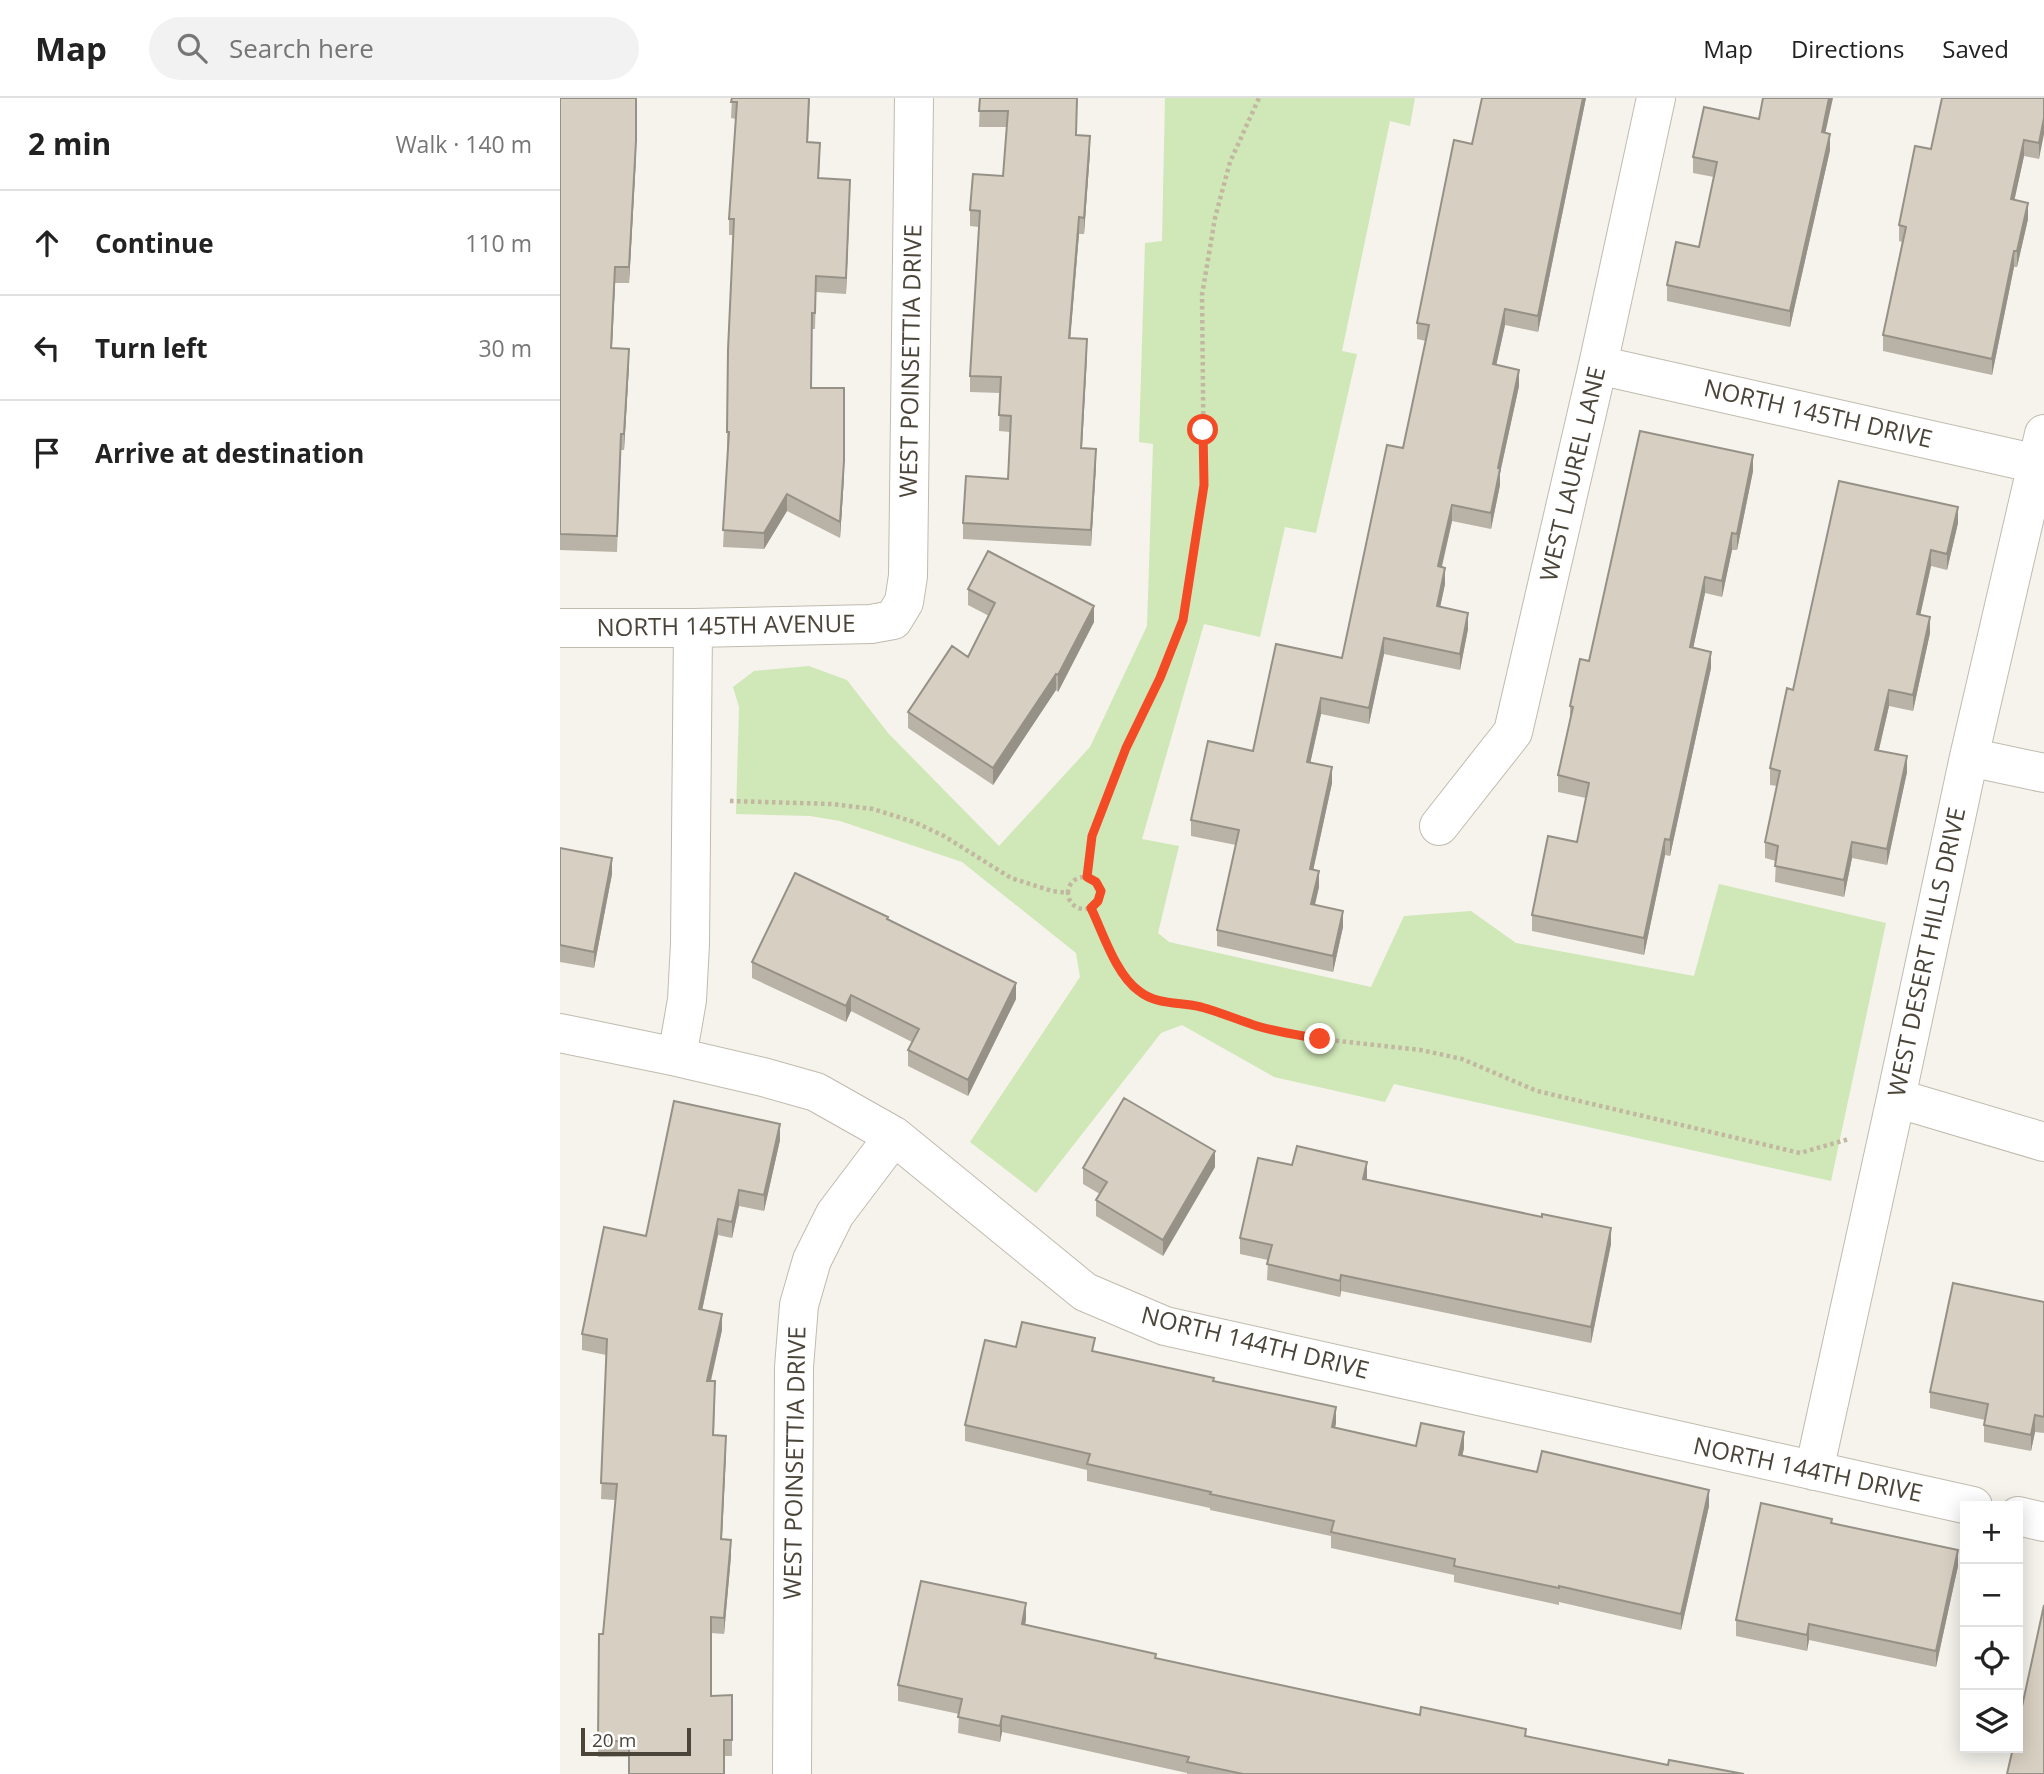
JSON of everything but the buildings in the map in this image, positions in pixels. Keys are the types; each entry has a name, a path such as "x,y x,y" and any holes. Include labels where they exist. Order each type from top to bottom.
{"street":[{"name":"WEST POINSETTIA DRIVE","path":"893,620 904,602 908,576 914,98"},
{"name":"WEST LAUREL LANE","path":"1439,826 1513,732 1598,365 1656,98"},
{"name":"NORTH 145TH DRIVE","path":"1598,365 2041,449"},
{"name":"WEST DESERT HILLS DRIVE","path":"1814,1471 1969,757 2041,449"},
{"name":"NORTH 145TH AVENUE","path":"560,628 870,624 893,620"},
{"path":"677,1056 687,1000 691,944 693,628"},
{"path":"1969,757 2044,773"},
{"name":"NORTH 144TH DRIVE","path":"560,1033 677,1056 816,1092 894,1136 1085,1292 1165,1326 1960,1503"},
{"path":"1896,1098 2044,1142"},
{"name":"WEST POINSETTIA DRIVE","path":"792,1774 794,1367 799,1306 812,1260 835,1214 894,1136"},
{"path":"2023,1517 2044,1522"}],"path":[{"path":"1087,877 1092,836 1126,748 1160,678 1183,620 1204,485 1202,295 1214,218 1230,162 1259,98"},
{"path":"730,801 873,808 944,836 1012,878 1052,891 1069,893"},
{"path":"1082,877 1096,882 1101,891 1098,901 1091,908 1075,906 1069,893 1072,883 1082,877"},
{"path":"1091,908 1126,978 1138,991 1156,1000 1198,1007 1227,1014 1257,1026 1320,1039 1421,1051 1462,1059 1537,1091 1800,1153 1854,1138"}],"green space":[{"path":"1165,98 1415,98 1410,126 1390,121 1342,351 1357,354 1316,533 1285,527 1260,637 1204,624 1142,839 1179,846 1158,933 1169,942 1371,987 1404,916 1471,911 1516,943 1694,976 1719,884 1886,923 1831,1181 1394,1084 1385,1102 1274,1077 1182,1025 1161,1033 1036,1193 970,1142 1080,977 1076,953 962,862 840,821 810,816 736,814 739,707 733,687 754,671 809,666 847,680 888,733 999,846 1090,747 1147,626 1153,444 1139,442 1145,243 1162,241"}],"route":[{"path":"1203,430 1204,485 1183,620 1160,678 1126,748 1092,836 1087,877 1096,882 1101,891 1098,901 1091,908 1113,956 1126,978 1138,991 1156,1000 1198,1007 1227,1014 1257,1026 1320,1039"}]}
